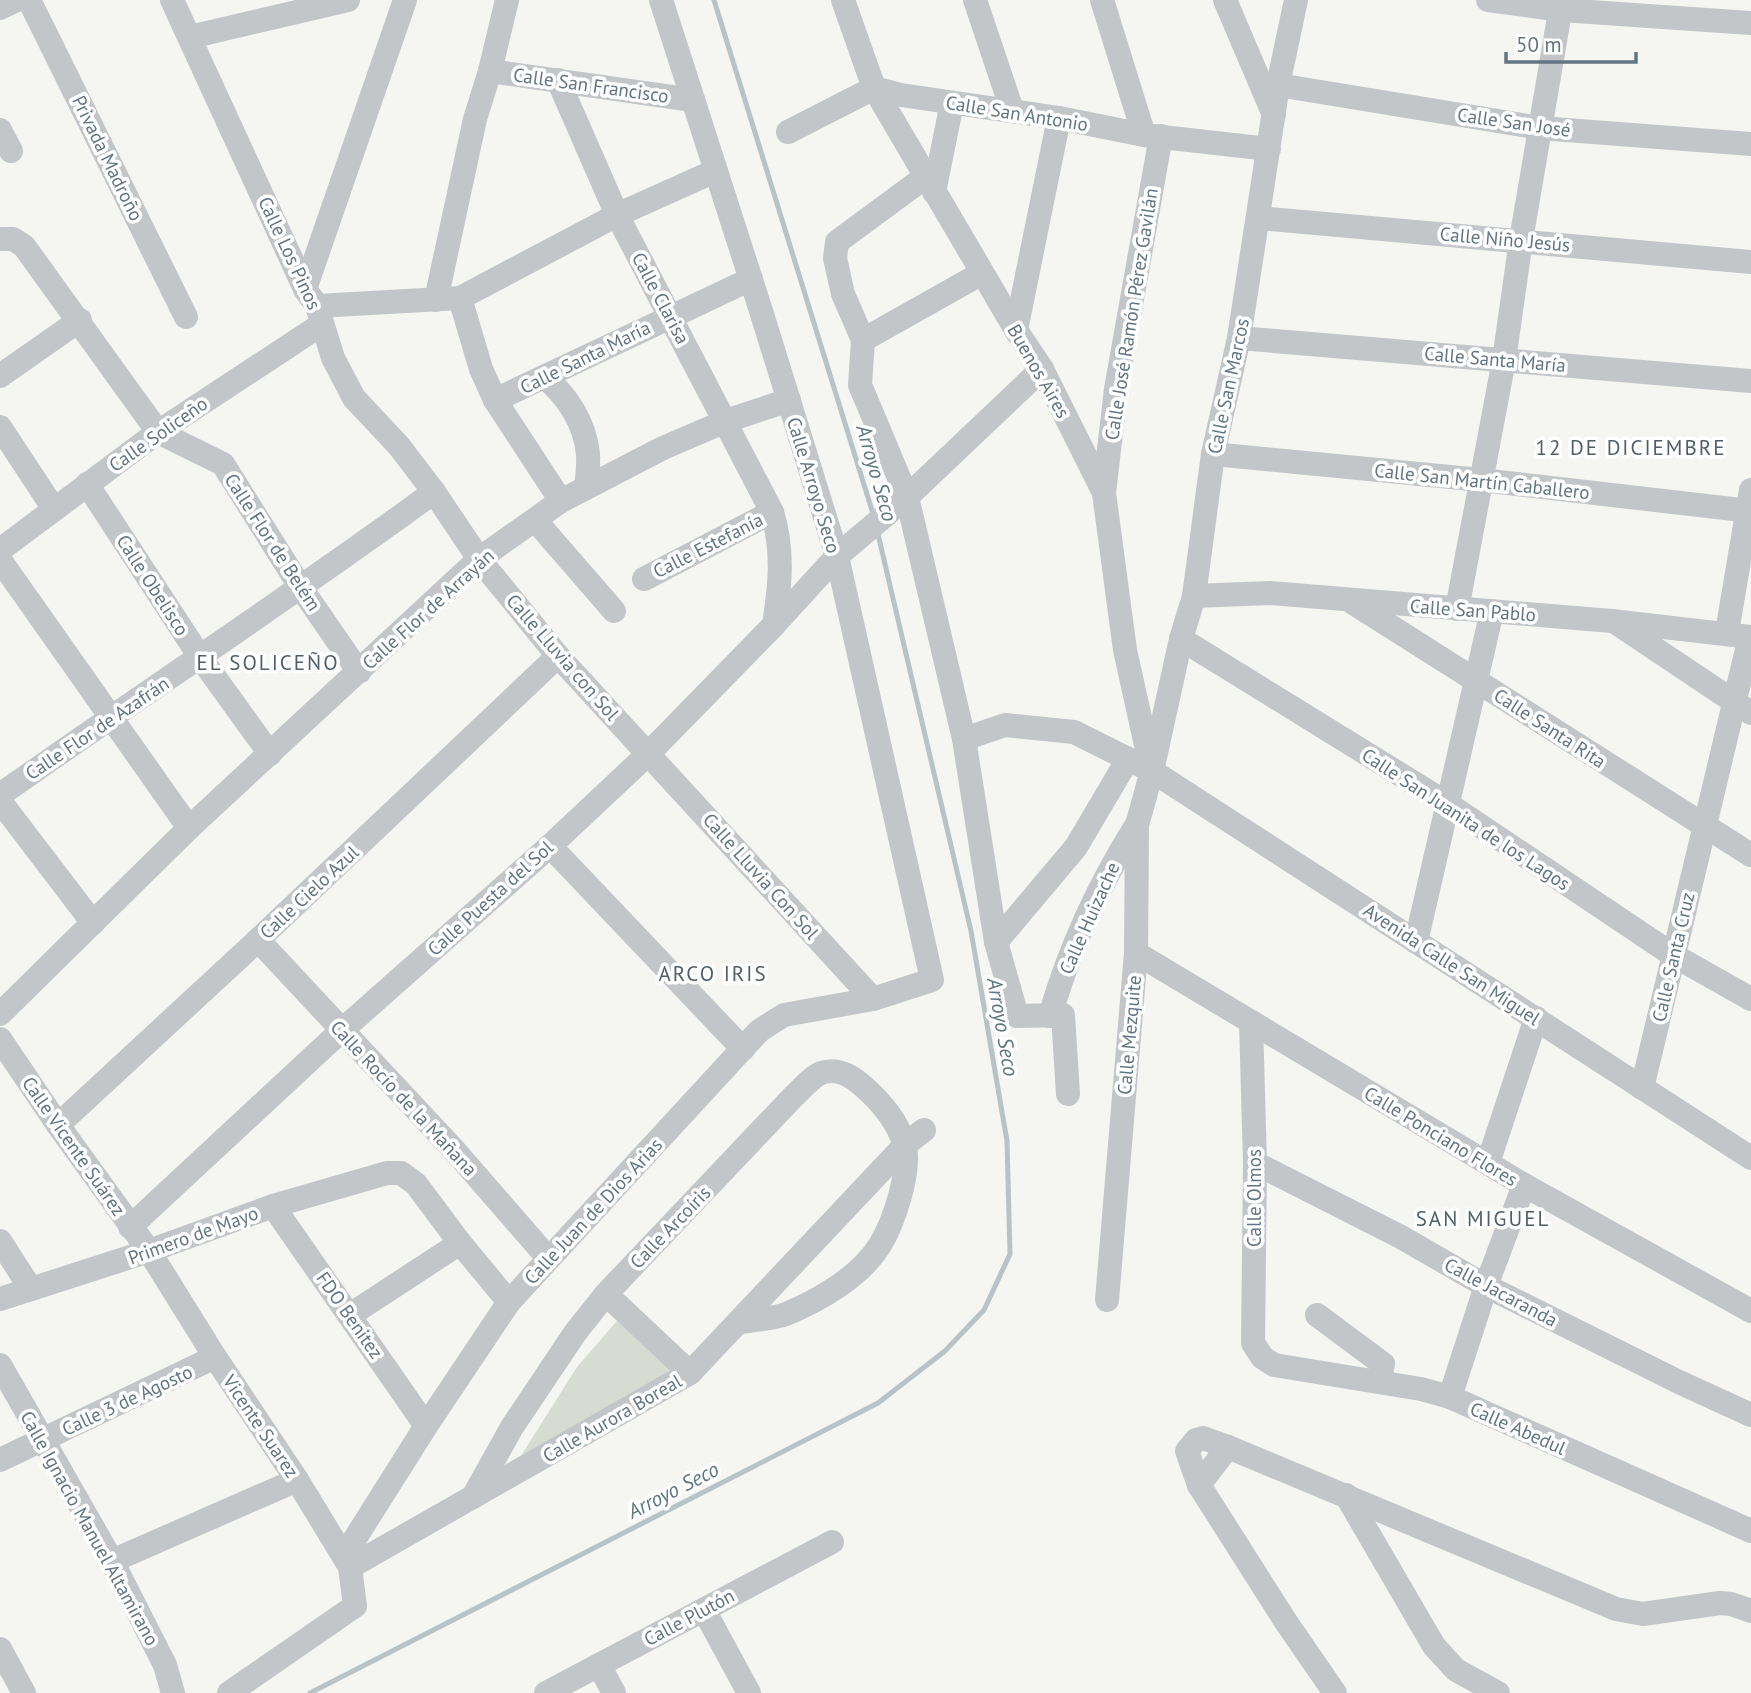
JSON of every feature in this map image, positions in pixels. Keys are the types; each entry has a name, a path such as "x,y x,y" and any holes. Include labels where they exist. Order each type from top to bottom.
{"street":[{"path":"0,8 17,0"},
{"name":"Privada Madroño","path":"29,0 186,317"},
{"name":"Calle Los Pinos","path":"172,0 315,307 333,358 354,398 399,446 435,492 479,559"},
{"path":"190,37 348,0"},
{"path":"405,0 315,307 448,299 617,215 715,171"},
{"path":"508,0 475,119 448,299 495,400 561,501"},
{"name":"Calle Arroyo Seco","path":"662,0 789,400 843,551 932,980"},
{"name":"Buenos Aires","path":"842,0 874,88 1016,330 1042,369 1104,493 1125,650 1152,771"},
{"path":"975,0 1012,110"},
{"path":"1102,0 1152,135"},
{"path":"1225,0 1274,115"},
{"name":"Calle San Marcos","path":"1152,771 1181,639 1194,596 1213,454 1239,338 1278,85 1296,0"},
{"path":"1488,0 1751,23"},
{"path":"1457,609 1504,360 1521,240 1562,5"},
{"name":"Calle San Francisco","path":"490,71 693,100"},
{"name":"Calle Clarisa","path":"558,80 617,215 772,512 780,551 780,586 774,625"},
{"name":"Calle San José","path":"1278,85 1540,128 1751,144"},
{"path":"788,132 874,88"},
{"name":"Calle San Antonio","path":"874,88 901,95 1012,110 1152,135 1269,149"},
{"path":"951,103 930,184 837,242 835,258 843,294 863,340 860,385 899,504 964,739 996,942 1017,1016 1057,1015"},
{"path":"1016,330 1059,118"},
{"name":"Calle José Ramón Pérez Gavilán","path":"1104,493 1152,135"},
{"name":"Calle Niño Jesús","path":"1258,218 1751,262"},
{"name":"Calle Flor de Belém","path":"6,239 24,246 159,432 223,464 301,588 359,672"},
{"path":"863,340 982,273"},
{"name":"Calle Santa María","path":"495,400 751,279"},
{"name":"Calle Soliceño","path":"0,550 159,432 315,307"},
{"path":"0,376 79,320"},
{"name":"Calle Santa María","path":"1239,338 1751,381"},
{"name":"Calle Puesta del Sol","path":"130,1227 341,1031 550,846 648,754 843,551 899,504 1042,369"},
{"path":"544,377 561,390 576,414 588,453 586,488"},
{"name":"Calle Flor de Arrayán","path":"0,1014 189,828 479,559 561,501 663,448 726,421 789,400"},
{"path":"0,427 54,509"},
{"name":"Calle San Martín Caballero","path":"1213,454 1750,504"},
{"name":"Calle Obelisco","path":"87,484 200,657 270,754"},
{"name":"Calle Flor de Azafrán","path":"0,795 111,716 301,588 435,492"},
{"name":"Calle Santa Cruz","path":"1642,1088 1704,826 1742,707 1742,635 1750,504"},
{"name":"Calle Estefanía","path":"644,579 772,512"},
{"path":"535,520 614,611"},
{"name":"Calle Lluvia con Sol","path":"479,559 558,656 648,754"},
{"path":"0,560 189,828"},
{"name":"Calle San Pablo","path":"1194,596 1270,593 1612,621 1742,635"},
{"name":"Calle Santa Rita","path":"1350,600 1751,855"},
{"path":"1416,942 1492,611"},
{"path":"1612,621 1742,707"},
{"name":"Calle San Juanita de los Lagos","path":"1181,639 1448,804 1673,955 1751,999"},
{"name":"Calle Cielo Azul","path":"58,1125 558,656"},
{"name":"Avenida Calle San Miguel","path":"964,739 1004,725 1074,732 1152,771 1751,1158"},
{"name":"Calle Lluvia Con Sol","path":"648,754 873,999"},
{"path":"996,942 1076,847 1128,759"},
{"name":"Calle Mezquite","path":"1107,1300 1136,953 1137,825 1152,771"},
{"path":"0,801 93,923"},
{"name":"Calle Huizache","path":"1068,1094 1057,1015 1062,975 1113,861 1137,825"},
{"path":"550,846 743,1049"},
{"name":"Calle Rocío de la Mañana","path":"258,940 455,1151 548,1258"},
{"name":"Calle Ponciano Flores","path":"1136,953 1524,1185 1751,1311"},
{"name":"Calle Juan de Dios Arias","path":"347,1561 426,1426 509,1302 759,1031 783,1015 873,999 932,980"},
{"path":"1488,1163 1536,1018"},
{"name":"Calle Olmos","path":"1251,1022 1255,1163 1253,1343 1262,1357 1274,1364"},
{"name":"Calle Vicente Suárez","path":"0,1039 149,1251"},
{"name":"Calle Arcoíris","path":"473,1497 551,1365 606,1294 819,1073 834,1071 850,1075 878,1099 894,1123 914,1137"},
{"path":"739,1322 783,1315 810,1303 852,1275 879,1247 894,1217 914,1137"},
{"name":"Calle Aurora Boreal","path":"347,1561 473,1497 690,1373 914,1137"},
{"name":"Calle Jacaranda","path":"1255,1163 1401,1237 1486,1286 1678,1382 1751,1415"},
{"name":"Primero de Mayo","path":"0,1299 149,1251 273,1206 387,1174 401,1173 416,1184 460,1243"},
{"path":"1450,1397 1486,1286 1524,1185"},
{"name":"FDO Benitez","path":"273,1206 426,1426"},
{"path":"0,1241 31,1289"},
{"path":"350,1315 460,1243 509,1302"},
{"name":"Vicente Suarez","path":"149,1251 347,1561 355,1606 229,1693"},
{"path":"606,1294 690,1373"},
{"path":"1317,1315 1383,1364 1379,1381"},
{"name":"Calle 3 de Agosto","path":"0,1460 215,1357"},
{"name":"Calle Abedul","path":"1274,1364 1379,1381 1450,1397 1751,1531"},
{"name":"Calle Ignacio Manuel Altamirano","path":"0,1366 112,1561 165,1665 173,1693"},
{"path":"1335,1693 1286,1622 1199,1485 1187,1451 1196,1440 1203,1438 1228,1447 1616,1609 1643,1614 1720,1603 1751,1611"},
{"path":"112,1561 297,1480"},
{"path":"1346,1495 1434,1646 1456,1670 1498,1693"},
{"name":"Calle Plutón","path":"546,1693 832,1542"},
{"path":"704,1610 749,1693"},
{"path":"0,1649 24,1693"},
{"path":"598,1665 614,1693"}],"shaded area":[{"path":"617,1321 675,1374 519,1459 577,1367"}],"waterway":[{"name":"Arroyo Seco","path":"714,0 874,517"},
{"name":"Arroyo Seco","path":"310,1693 878,1403 945,1351 984,1310 1010,1254 1007,1141 971,931 877,530"}],"district":[{"name":"12 DE DICIEMBRE","path":"1631,447"},
{"name":"EL SOLICEÑO","path":"268,662"},
{"name":"ARCO IRIS","path":"713,973"},
{"name":"SAN MIGUEL","path":"1483,1218"}]}
